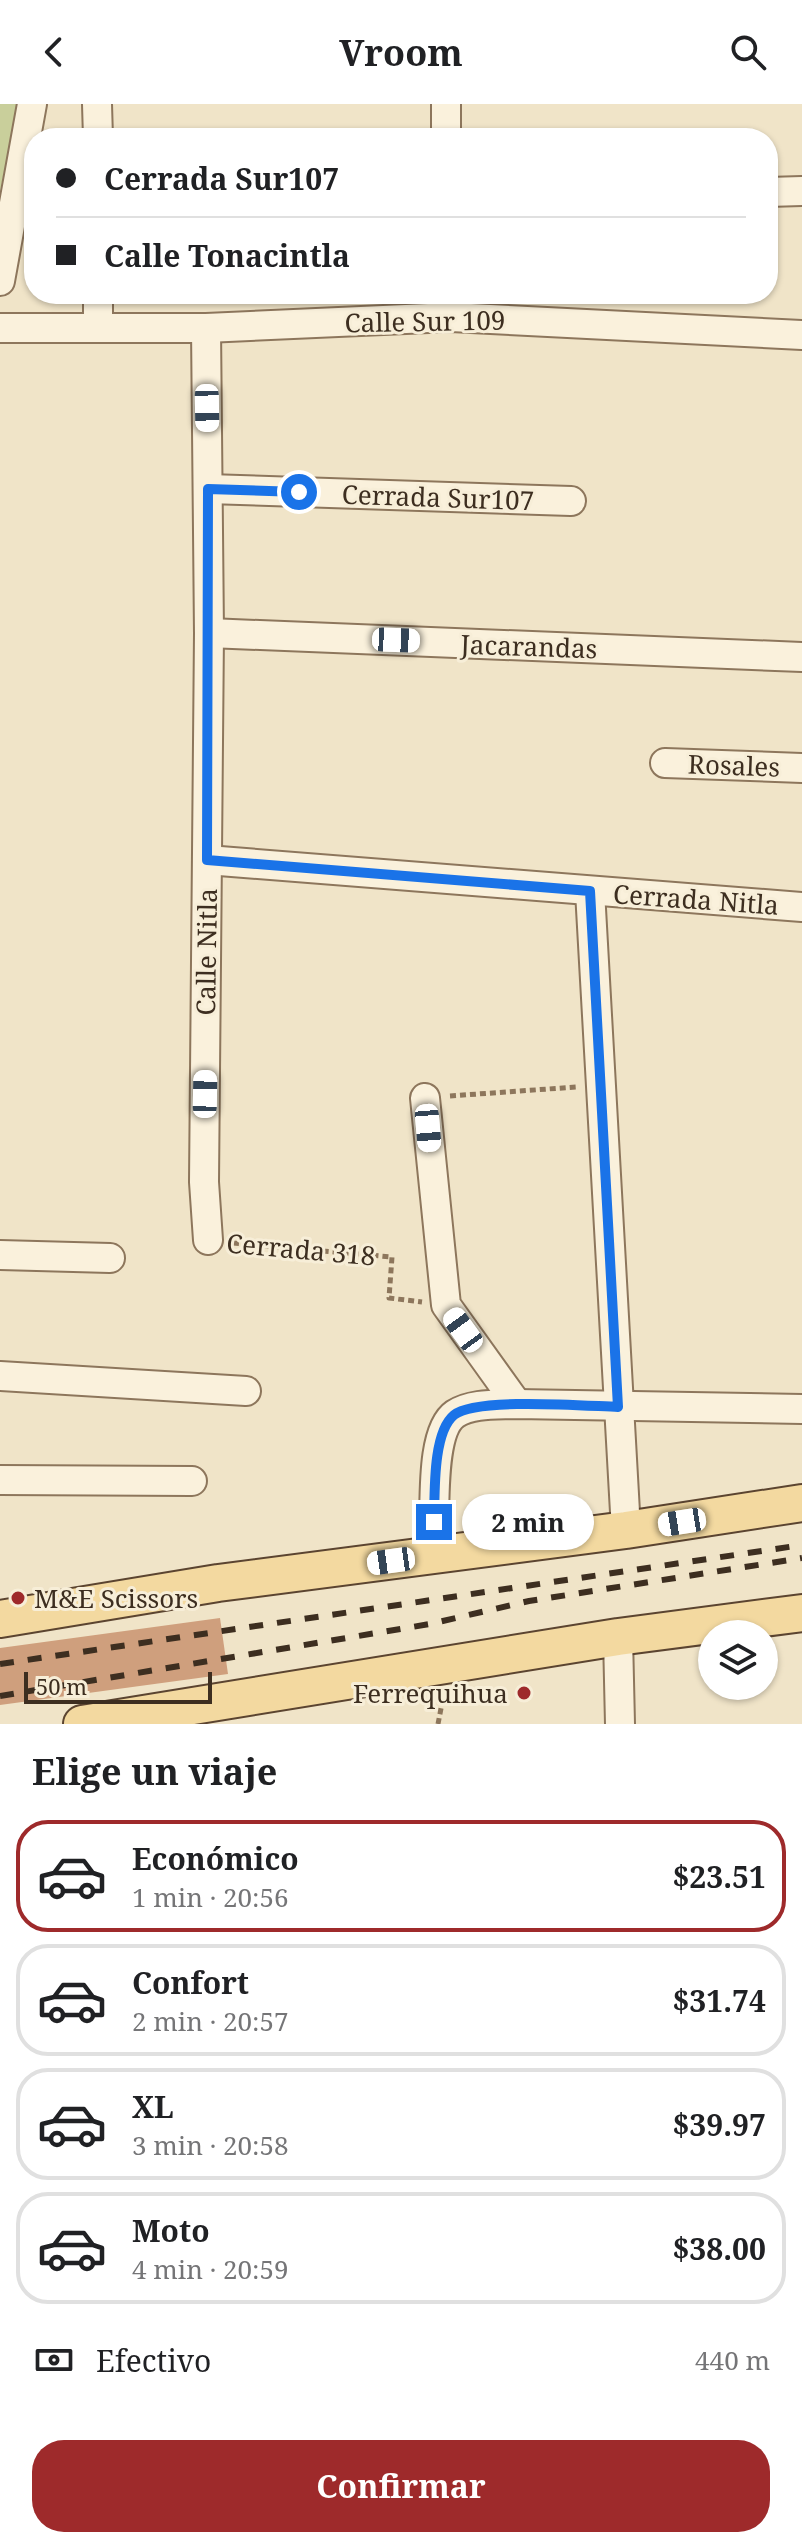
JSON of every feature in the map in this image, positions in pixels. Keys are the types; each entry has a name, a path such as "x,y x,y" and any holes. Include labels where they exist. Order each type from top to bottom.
{"main road":[{"path":"0,1619 218,1583 626,1530 802,1503"},
{"path":"82,1724 618,1637 802,1613"}],"street":[{"path":"28,128 32,104"},
{"path":"97,104 98,128"},
{"path":"446,104 446,128"},
{"path":"0,281 24,148"},
{"path":"778,192 802,191"},
{"path":"98,304 98,327"},
{"name":"Calle Sur 109","path":"0,328 206,328 450,306 802,335"},
{"name":"Calle Nitla","path":"206,328 209,633 204,1182 208,1240"},
{"name":"Cerrada Sur107","path":"208,489 571,501"},
{"name":"Jacarandas","path":"209,633 802,657"},
{"name":"Rosales","path":"665,763 802,768"},
{"name":"Cerrada Nitla","path":"207,860 802,907"},
{"path":"590,891 626,1530"},
{"path":"425,1098 446,1305 517,1404"},
{"path":"0,1255 110,1258"},
{"path":"0,1376 246,1391"},
{"path":"434,1522 436,1459 441,1437 453,1415 473,1407 517,1404 802,1409"},
{"path":"0,1480 192,1481"},
{"path":"618,1637 620,1724"}],"path":[{"path":"425,1098 600,1086"},
{"name":"Cerrada 318","path":"208,1240 392,1257 389,1298 446,1305"}],"green space":[{"path":"0,104 18,104 0,191"}],"building":[{"path":"220,1618 228,1674 0,1705 0,1648"}],"railway":[{"path":"0,1664 802,1545"},
{"path":"0,1696 430,1624 529,1601 802,1558"}],"place":[{"name":"M&E Scissors","path":"18,1598"},
{"name":"Ferrequihua","path":"524,1693"}],"route":[{"path":"299,492 208,489 207,860 590,891 618,1407 517,1404 473,1407 453,1415 441,1437 436,1459 434,1522"}]}
